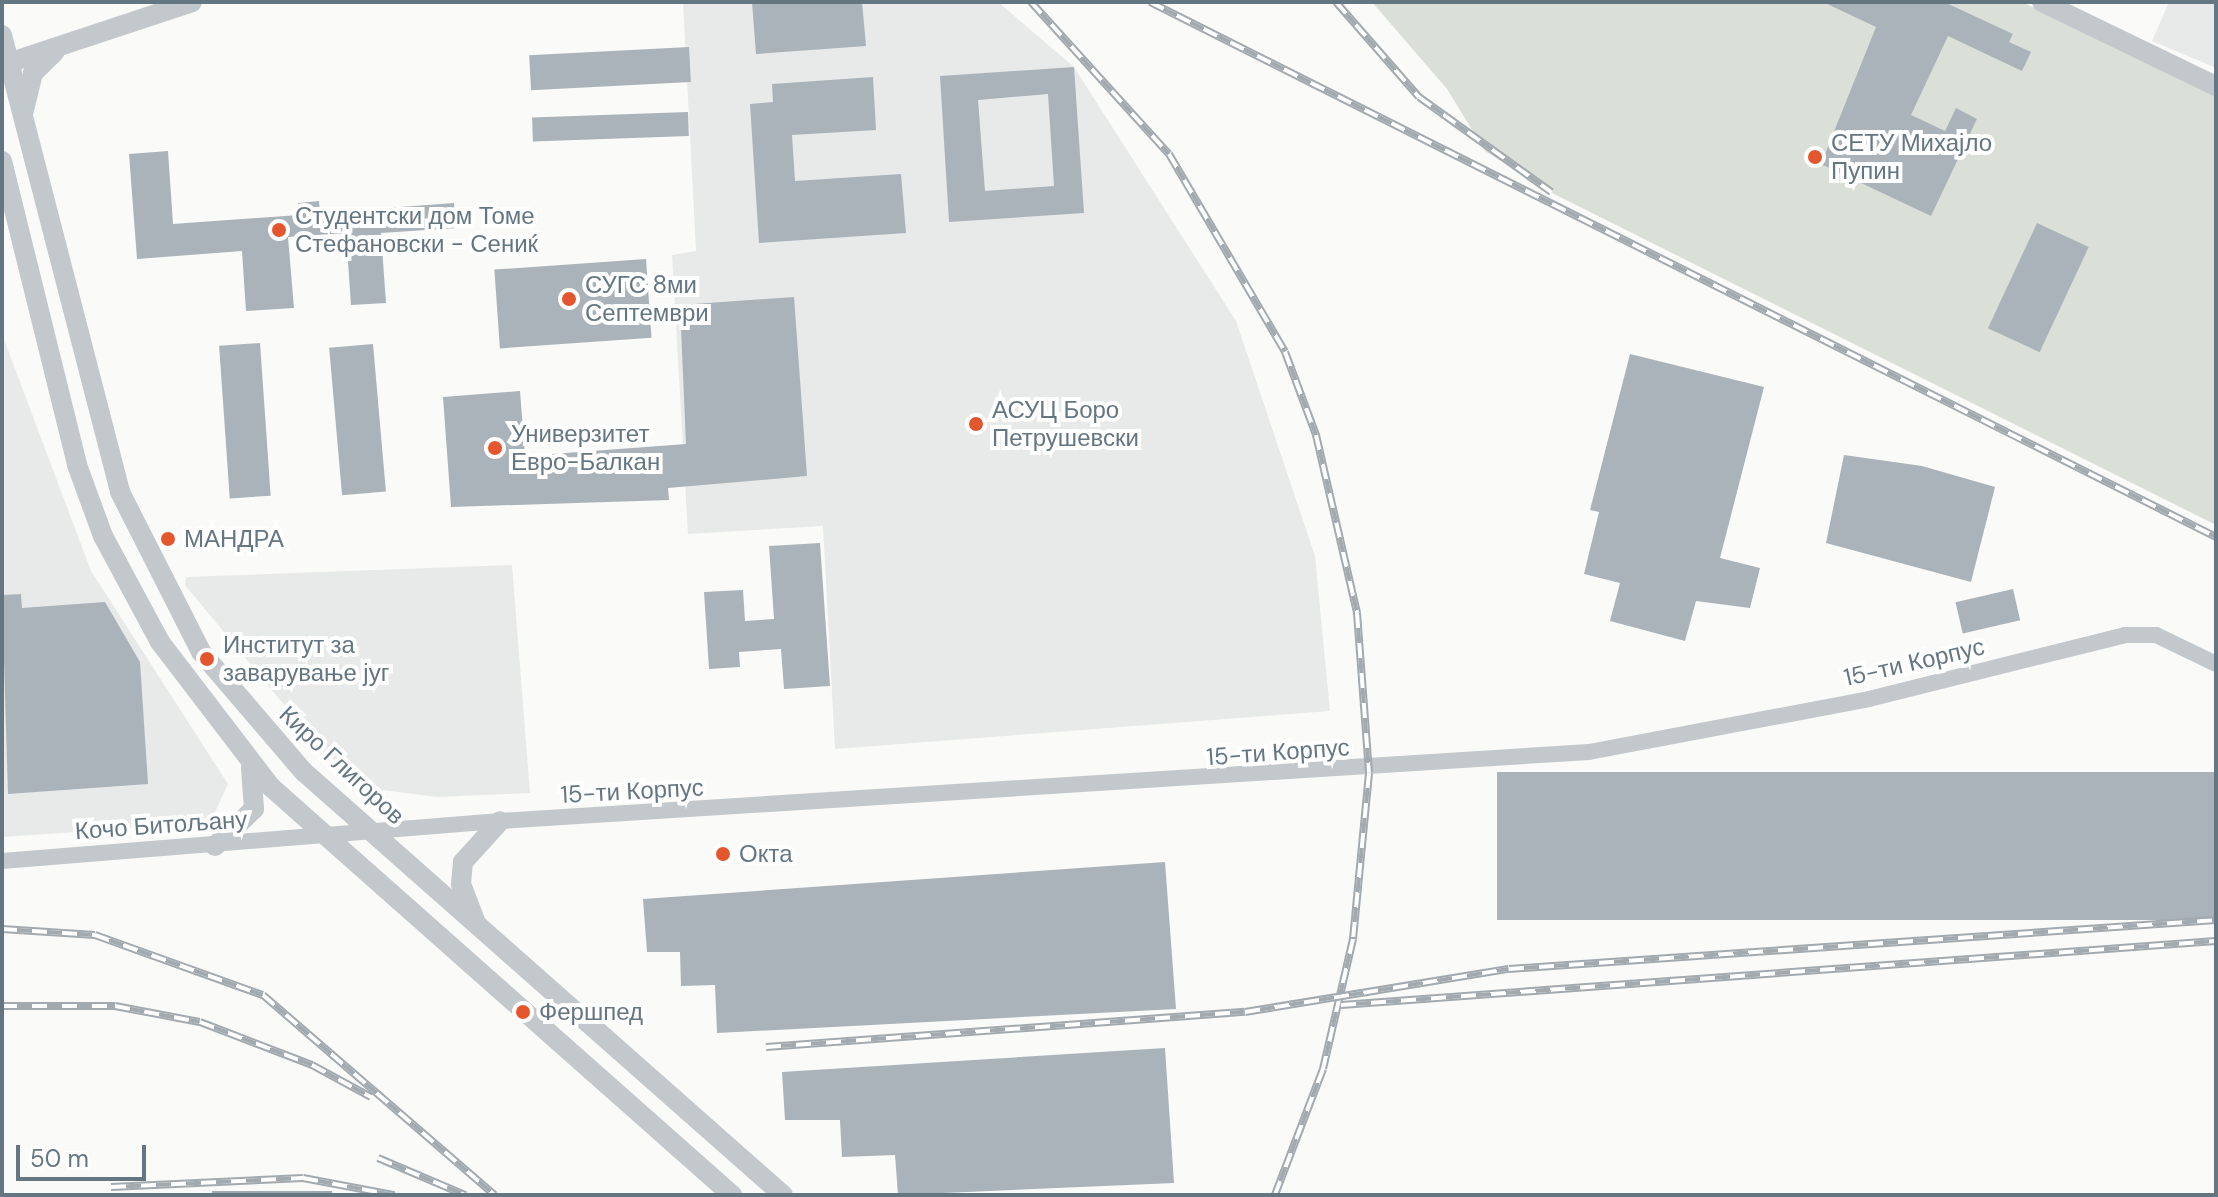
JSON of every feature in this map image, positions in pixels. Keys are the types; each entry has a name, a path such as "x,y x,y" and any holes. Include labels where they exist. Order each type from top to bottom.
{"street":[{"path":"6,64 57,50 192,2"},
{"path":"2042,2 2216,86"},
{"name":"Киро Глигоров","path":"2,35 6,64 120,492 172,605 257,722 376,831 481,934 783,1195"},
{"path":"22,118 33,73 57,50"},
{"path":"2,161 45,351 103,536 160,642 248,760 324,836 732,1195"},
{"name":"15-ти Корпус","path":"324,836 500,821 1589,752 1869,699 2125,635 2156,635 2216,664"},
{"path":"215,846 254,809 248,760"},
{"path":"481,934 461,873 470,847 500,821"},
{"name":"Кочо Битољану","path":"2,861 324,836"}],"shaded area":[{"name":"АСУЦ Боро Петрушевски","path":"683,2 998,2 1074,67 1236,321 1315,556 1330,711 835,749 823,526 688,534 672,255 696,251"},
{"path":"1372,2 2022,2 2216,93 2216,525 1554,194 1485,151 1447,89"},
{"path":"2169,2 2216,2 2216,68 2152,41"},
{"path":"2,334 91,571 228,784 210,823 2,837"},
{"name":"Институт за заварување југ","path":"512,565 530,793 437,797 367,788 338,770 185,585 186,577"}],"building":[{"path":"752,2 862,2 866,46 756,54"},
{"path":"1823,2 1944,2 2013,34 2009,42 2031,52 2022,71 1948,36 1911,115 1945,131 1956,108 1977,119 1931,216 1821,164 1876,27"},
{"path":"689,47 691,82 531,90 529,55"},
{"path":"1074,67 1084,213 949,222 940,76","holes":["1048,94 1054,186 985,191 978,100"]},
{"path":"873,77 876,130 792,135 795,181 901,174 906,233 759,243 750,104 773,102 772,84"},
{"path":"688,112 689,136 533,141 532,117"},
{"name":"Студентски дом Томе Стефановски - Сениќ","path":"168,151 173,224 299,215 298,203 319,201 320,213 454,203 456,228 381,233 386,303 351,305 346,233 288,237 294,308 246,311 242,251 137,259 129,154"},
{"path":"2037,223 2089,247 2040,352 1988,328"},
{"name":"СУГС 8ми Септември","path":"646,259 652,338 500,348 494,270"},
{"path":"794,297 807,476 668,488 669,500 451,507 443,397 520,391 525,456 686,444 680,305"},
{"path":"260,343 271,496 230,498 219,346"},
{"path":"373,344 386,491 342,495 329,348"},
{"path":"1630,354 1764,387 1720,558 1760,568 1750,608 1696,601 1685,641 1610,621 1620,583 1584,574 1599,512 1590,510"},
{"path":"1844,455 1922,466 1995,487 1971,582 1826,543"},
{"path":"820,543 830,686 784,689 781,649 739,652 740,667 709,669 704,592 743,590 745,621 774,619 769,546"},
{"path":"2013,589 2020,620 1963,633 1956,602"},
{"path":"21,594 22,608 105,602 140,662 148,784 8,794 2,595"},
{"path":"1497,772 2216,772 2216,920 1497,920"},
{"path":"1165,862 1176,1009 717,1033 715,985 681,986 680,952 647,952 643,899"},
{"path":"1165,1048 1174,1183 898,1195 895,1155 842,1157 840,1120 785,1120 782,1072"}],"railway":[{"path":"1031,2 1169,154 1285,352 1316,435 1357,613 1369,773 1353,939 1323,1069 1275,1195"},
{"path":"1150,2 2216,537"},
{"path":"1336,2 1419,97 1551,192"},
{"path":"766,1047 1245,1012 1509,969 2216,920"},
{"path":"2,929 95,935 263,995 495,1195"},
{"path":"1341,1005 2216,941"},
{"path":"2,1006 115,1006 200,1022 312,1065 371,1097"},
{"path":"378,1158 465,1195"},
{"path":"111,1187 303,1178 394,1195"},
{"path":"212,1195 332,1195"}],"place":[{"name":"СЕТУ Михајло Пупин","path":"1815,157"},
{"name":"Студентски дом Томе Стефановски - Сениќ","path":"279,230"},
{"name":"СУГС 8ми Септември","path":"569,299"},
{"name":"АСУЦ Боро Петрушевски","path":"976,424"},
{"name":"Универзитет Евро-Балкан","path":"495,448"},
{"name":"МАНДРА","path":"168,539"},
{"name":"Институт за заварување југ","path":"207,659"},
{"name":"Окта","path":"723,854"},
{"name":"Фершпед","path":"523,1012"}]}
